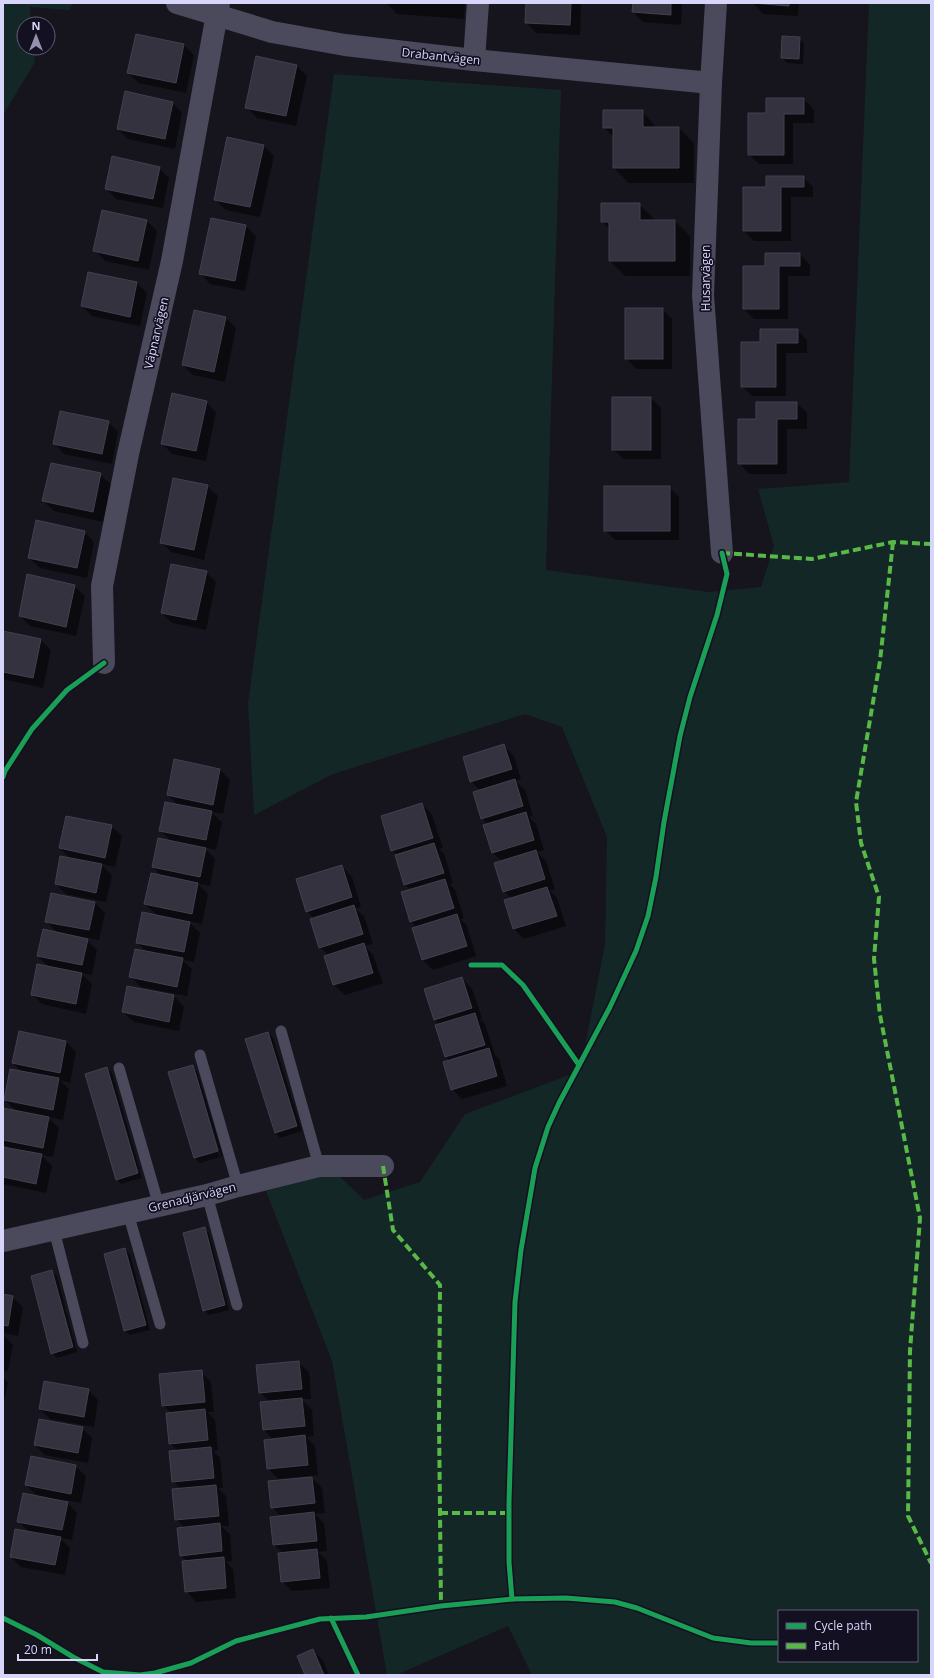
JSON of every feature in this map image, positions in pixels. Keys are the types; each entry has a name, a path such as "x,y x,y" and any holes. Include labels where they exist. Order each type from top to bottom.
{"street":[{"name":"Drabantvägen","path":"177,3 218,9 272,32 345,45 474,60 711,83"},
{"path":"474,60 478,3"},
{"name":"Husarvägen","path":"716,3 711,83 703,295 722,553"},
{"name":"Väpnarvägen","path":"104,663 102,586 128,454 172,261 218,9"},
{"name":"Grenadjärvägen","path":"3,1241 208,1195 319,1166 383,1166"}],"lane":[{"path":"280,1031 319,1166"},
{"path":"200,1055 238,1186"},
{"path":"119,1068 159,1206"},
{"path":"208,1195 237,1304"},
{"path":"128,1213 160,1324"},
{"path":"54,1230 83,1343"}],"green space":[{"path":"3,3 73,3 69,10 30,7 31,16 16,16 16,56 34,56 35,62 3,115"},
{"path":"869,3 931,3 931,1675 532,1675 508,1626 396,1675 387,1675 332,1361 266,1191 336,1173 364,1200 420,1182 465,1114 580,1071 605,945 607,837 562,727 525,714 333,774 254,815 248,703 334,74 561,90 546,570 709,592 761,587 774,546 758,489 849,482"}],"building":[{"path":"526,3 571,3 570,25 525,23"},
{"path":"633,3 671,3 671,15 632,12"},
{"path":"752,3 789,3 789,6"},
{"path":"136,34 184,44 176,83 127,73"},
{"path":"782,36 800,37 799,59 781,58"},
{"path":"256,56 297,65 286,116 245,108"},
{"path":"125,91 173,102 165,139 117,129"},
{"path":"766,98 804,98 804,114 784,114 784,155 748,155 748,113 766,113"},
{"path":"603,110 643,110 643,127 679,127 679,168 613,168 613,128 603,128"},
{"path":"227,137 264,145 250,207 214,200"},
{"path":"112,156 160,167 153,199 105,189"},
{"path":"766,176 804,176 804,187 781,187 781,231 743,231 743,187 766,187"},
{"path":"601,203 640,203 640,220 675,220 675,261 609,261 609,222 601,222"},
{"path":"102,210 147,220 138,261 93,251"},
{"path":"211,218 246,225 235,281 199,274"},
{"path":"765,253 800,253 800,266 779,266 779,309 743,309 743,266 765,266"},
{"path":"88,272 137,282 130,317 81,306"},
{"path":"625,308 663,308 663,359 625,359"},
{"path":"194,310 226,317 214,372 182,365"},
{"path":"760,329 798,329 798,343 776,343 776,387 741,387 741,342 760,342"},
{"path":"172,393 207,401 196,451 161,444"},
{"path":"612,397 651,397 651,450 612,450"},
{"path":"756,402 797,402 797,419 777,419 777,464 738,464 738,419 756,419"},
{"path":"60,411 109,421 102,454 53,444"},
{"path":"51,463 101,473 93,512 42,501"},
{"path":"173,478 208,485 194,550 160,543"},
{"path":"604,486 670,486 670,531 604,531"},
{"path":"36,520 85,531 77,568 28,558"},
{"path":"171,564 207,571 196,620 161,613"},
{"path":"27,574 75,585 66,627 19,616"},
{"path":"3,631 41,639 33,678 3,672"},
{"path":"504,744 512,769 470,782 463,757"},
{"path":"174,759 220,769 213,805 167,795"},
{"path":"515,779 523,806 481,819 473,792"},
{"path":"165,802 212,811 206,840 159,831"},
{"path":"422,803 433,838 391,851 381,816"},
{"path":"526,812 534,840 492,853 483,825"},
{"path":"66,816 112,825 105,858 59,848"},
{"path":"158,838 206,848 200,877 152,867"},
{"path":"434,843 444,873 404,885 395,855"},
{"path":"536,850 545,879 503,892 494,863"},
{"path":"60,856 102,864 96,893 55,884"},
{"path":"342,865 352,897 306,912 296,879"},
{"path":"151,873 198,883 192,914 144,904"},
{"path":"445,879 454,908 410,922 401,892"},
{"path":"547,887 557,916 513,929 504,900"},
{"path":"51,893 95,902 89,930 45,922"},
{"path":"354,905 363,934 319,948 310,919"},
{"path":"142,912 190,922 184,952 136,943"},
{"path":"457,914 467,946 422,960 412,928"},
{"path":"43,929 88,939 82,965 37,956"},
{"path":"364,943 373,973 333,985 324,956"},
{"path":"135,949 183,958 177,987 129,977"},
{"path":"37,964 82,973 76,1004 31,995"},
{"path":"462,977 472,1008 434,1020 424,989"},
{"path":"127,986 174,995 169,1022 122,1012"},
{"path":"475,1013 485,1045 445,1057 435,1025"},
{"path":"19,1031 66,1041 60,1073 12,1063"},
{"path":"268,1032 297,1126 275,1133 245,1039"},
{"path":"489,1048 497,1076 451,1090 443,1062"},
{"path":"193,1065 218,1151 194,1158 168,1072"},
{"path":"107,1067 138,1173 116,1180 85,1074"},
{"path":"10,1069 59,1078 53,1110 4,1100"},
{"path":"3,1108 49,1117 43,1148 3,1140"},
{"path":"3,1147 42,1154 36,1184 3,1177"},
{"path":"205,1227 225,1305 203,1311 183,1233"},
{"path":"125,1248 146,1325 124,1331 104,1254"},
{"path":"52,1270 73,1347 51,1354 31,1276"},
{"path":"3,1294 13,1296 8,1326 3,1325"},
{"path":"299,1361 302,1389 259,1393 256,1365"},
{"path":"202,1370 205,1402 162,1406 159,1374"},
{"path":"44,1381 89,1389 84,1417 39,1409"},
{"path":"302,1398 305,1426 263,1430 260,1402"},
{"path":"205,1409 208,1440 169,1444 166,1413"},
{"path":"39,1419 83,1427 78,1453 34,1445"},
{"path":"305,1435 308,1465 267,1469 264,1440"},
{"path":"211,1447 214,1478 172,1482 169,1451"},
{"path":"31,1456 76,1465 71,1494 25,1485"},
{"path":"312,1477 315,1503 271,1508 268,1481"},
{"path":"216,1485 219,1516 175,1520 172,1489"},
{"path":"23,1493 68,1502 62,1530 17,1522"},
{"path":"314,1512 317,1541 273,1545 270,1517"},
{"path":"220,1523 222,1551 180,1556 177,1528"},
{"path":"15,1529 61,1537 55,1565 10,1557"},
{"path":"317,1549 320,1578 281,1582 278,1553"},
{"path":"224,1557 226,1588 185,1592 182,1561"},
{"path":"313,1649 324,1675 305,1675 297,1656"}],"marked path":[{"path":"893,542 880,661 856,802 861,843 879,897 874,959 880,1015 920,1218 910,1351 908,1516 931,1563"},
{"path":"722,553 812,559 893,542 931,544"},
{"path":"383,1166 393,1230 440,1285 439,1419 441,1606"},
{"path":"440,1513 509,1513"}],"cycle path":[{"path":"512,1599 509,1562 509,1502 515,1302 521,1250 535,1168 548,1127 559,1103 610,1007 636,951 648,916 680,736 690,697 717,615 727,574 722,553"},
{"path":"3,777 5,771 32,729 67,690 104,663"},
{"path":"471,965 502,965 523,985 579,1065"},
{"path":"3,1618 103,1672 140,1675 155,1673 191,1663 236,1641 320,1619 366,1617 441,1606 512,1599 566,1598 615,1602 637,1608 713,1638 751,1643 778,1643"},
{"path":"331,1618 358,1675"}]}
